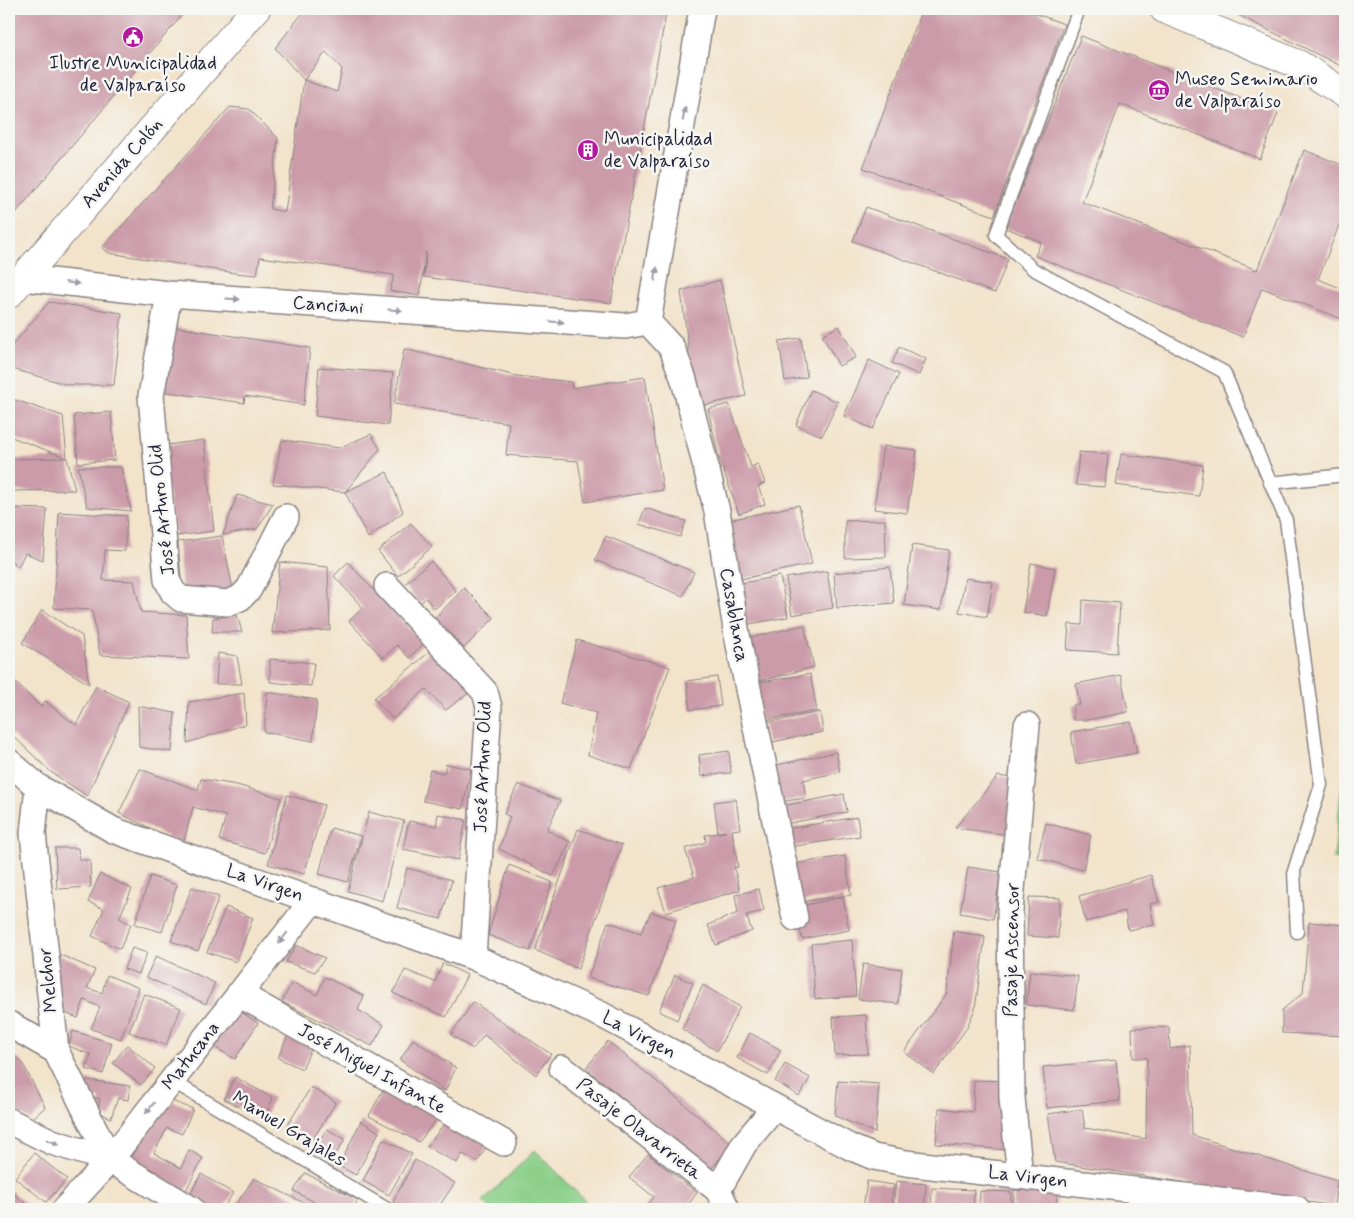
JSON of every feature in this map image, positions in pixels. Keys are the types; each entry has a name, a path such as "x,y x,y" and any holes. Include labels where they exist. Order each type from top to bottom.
{"main road":[{"name":"Avenida Colón","path":"14,283 256,9"},
{"path":"1164,9 1300,66 1345,94"}],"street":[{"path":"648,322 702,9"},
{"name":"Canciani","path":"14,283 625,326 648,322"},
{"name":"José Arturo Olid","path":"168,294 151,396 167,580 173,592 181,599 228,603 240,598 249,589 286,517"},
{"name":"Casablanca","path":"648,322 672,348 684,380 714,502 736,635 795,918"},
{"name":"José Arturo Olid","path":"387,586 486,692 489,707 473,957"},
{"name":"Pasaje Ascensor","path":"1020,1176 1012,1098 1010,910 1027,725"},
{"name":"La Virgen","path":"9,762 38,787 113,830 473,957 602,1015 850,1147 874,1157 906,1163 1296,1209"},
{"name":"Melchor","path":"38,787 33,833 56,1051 110,1160"},
{"name":"Matucana","path":"65,1209 110,1160 313,900"},
{"name":"José Miguel Infante","path":"239,994 504,1143"},
{"path":"9,1024 56,1051"},
{"name":"Pasaje Olavarrieta","path":"562,1068 722,1200"},
{"path":"722,1200 744,1144 775,1107"},
{"path":"9,1121 52,1142 110,1160 191,1209"}],"lane":[{"path":"1079,9 996,235 1033,269 1224,372 1286,520 1321,785 1294,871 1297,932"},
{"path":"1270,483 1345,475"},
{"name":"Manuel Grajales","path":"172,1081 387,1209"}],"green space":[{"path":"1342,781 1345,782 1345,860 1334,859"},
{"path":"535,1150 593,1209 491,1209 483,1201"}],"building":[{"path":"12,9 187,9 9,221 9,13"},
{"path":"306,9 667,9 611,303 424,277 426,252 420,296 390,291 394,275 260,257 257,275 235,273 109,253 102,248 230,107 249,109 278,138 270,209 285,212 304,80 275,48","holes":["326,52 342,69 337,92 304,80"]},
{"path":"922,9 1023,9 1064,24 994,216 863,168"},
{"path":"1226,9 1345,9 1345,68"},
{"path":"1081,36 1278,113 1260,159 1120,104 1082,202 1257,270 1304,150 1345,166 1345,210 1318,279 1345,290 1345,320 1262,288 1243,337 1035,256 1041,242 1006,228"},
{"path":"866,207 1008,259 995,293 853,241"},
{"path":"720,280 746,396 696,407 681,291"},
{"path":"49,302 122,313 114,385 69,385 9,368 9,349"},
{"path":"169,326 310,348 304,405 245,396 244,403 161,391"},
{"path":"839,326 856,357 839,366 822,335"},
{"path":"801,338 807,377 785,381 779,341"},
{"path":"899,347 926,359 919,375 892,363"},
{"path":"404,349 517,376 572,382 571,388 645,377 663,490 585,502 578,461 506,455 509,423 394,404"},
{"path":"869,360 899,374 873,429 844,416"},
{"path":"319,367 393,373 388,425 315,416"},
{"path":"811,390 838,402 822,436 796,425"},
{"path":"9,398 63,416 67,458 9,436"},
{"path":"729,404 751,467 758,464 765,483 758,486 765,504 739,514 719,458 708,409"},
{"path":"111,412 115,460 78,463 74,415"},
{"path":"371,434 380,449 345,492 273,484 282,440 339,448"},
{"path":"204,440 214,531 176,536 160,446"},
{"path":"883,446 917,450 907,513 874,509"},
{"path":"1079,452 1108,454 1105,487 1076,485"},
{"path":"1121,454 1203,465 1199,496 1116,485"},
{"path":"67,458 75,490 9,491 9,459"},
{"path":"78,467 121,467 131,511 87,507"},
{"path":"387,472 403,512 368,538 345,492"},
{"path":"237,495 273,504 257,529 223,535"},
{"path":"799,505 812,564 741,579 729,520"},
{"path":"9,508 47,509 43,560 25,553 18,567 9,558"},
{"path":"645,508 686,521 680,537 639,524"},
{"path":"59,512 127,516 125,551 105,550 103,580 134,581 141,612 186,615 189,659 100,655 92,610 54,608"},
{"path":"885,520 886,557 845,558 845,521"},
{"path":"411,523 432,547 398,576 378,551"},
{"path":"222,536 233,589 182,590 178,542"},
{"path":"606,536 694,572 683,596 595,560"},
{"path":"912,545 949,550 941,610 904,605"},
{"path":"431,561 456,591 434,609 426,598 420,603 404,585"},
{"path":"280,562 328,567 330,630 272,633"},
{"path":"348,562 423,644 409,658 397,645 383,658 349,621 363,608 334,576"},
{"path":"1031,563 1055,568 1047,616 1023,612"},
{"path":"890,567 894,603 837,608 834,573"},
{"path":"827,571 833,608 792,615 786,578"},
{"path":"780,576 788,617 744,625 737,584"},
{"path":"965,578 993,582 987,617 959,612"},
{"path":"464,588 494,618 464,648 435,618"},
{"path":"1083,600 1120,603 1117,653 1067,650 1069,624 1082,625"},
{"path":"42,610 82,636 89,684 22,643"},
{"path":"237,615 242,632 212,632 213,618"},
{"path":"804,625 814,667 756,682 745,639"},
{"path":"577,640 670,667 631,769 588,755 596,713 560,703"},
{"path":"433,649 474,689 446,710 426,689 393,719 374,698"},
{"path":"218,653 237,656 242,684 216,684"},
{"path":"270,659 314,663 311,686 270,682"},
{"path":"810,674 817,711 761,721 755,683"},
{"path":"1121,675 1128,712 1087,720 1073,720 1073,705 1080,705 1076,684"},
{"path":"9,676 41,707 45,701 76,725 96,686 129,702 87,796 51,772 9,732"},
{"path":"717,677 721,706 690,710 687,681"},
{"path":"267,692 317,700 313,741 264,732"},
{"path":"244,693 246,724 187,743 189,702"},
{"path":"138,706 175,713 172,752 139,747"},
{"path":"820,712 823,732 767,743 764,723"},
{"path":"1131,722 1137,753 1076,764 1071,732"},
{"path":"729,751 731,773 701,776 699,755"},
{"path":"836,752 840,772 803,780 806,798 778,802 772,766"},
{"path":"446,764 471,769 463,809 423,801 430,770 444,773"},
{"path":"140,769 198,790 201,779 237,785 281,798 265,853 219,840 226,816 193,807 183,844 119,813"},
{"path":"998,776 1019,779 1012,835 955,828"},
{"path":"518,784 560,801 547,830 570,842 553,876 499,849 510,817 504,814"},
{"path":"844,794 847,812 780,825 777,807"},
{"path":"287,795 324,805 304,874 268,864"},
{"path":"736,799 740,829 732,830 738,867 734,868 740,890 666,912 658,888 694,877 685,849 706,842 705,835 726,832 718,832 714,802"},
{"path":"369,812 404,821 382,901 348,891"},
{"path":"438,814 466,820 458,860 403,849 409,821 436,826"},
{"path":"857,817 860,836 789,847 786,829"},
{"path":"1046,823 1091,835 1083,870 1037,858"},
{"path":"331,828 361,836 348,882 319,874"},
{"path":"578,829 622,845 578,969 535,950"},
{"path":"55,848 78,848 79,860 90,860 91,887 57,889"},
{"path":"845,856 851,895 798,902 793,864"},
{"path":"509,865 552,882 530,951 488,935"},
{"path":"968,867 1001,872 993,919 960,913"},
{"path":"407,868 452,880 441,919 397,908"},
{"path":"100,874 132,889 119,918 131,924 120,949 92,936 104,909 88,902"},
{"path":"1151,875 1159,902 1150,904 1154,925 1128,930 1125,911 1086,922 1079,896"},
{"path":"150,876 177,885 162,932 135,924"},
{"path":"192,887 219,897 198,951 171,941"},
{"path":"759,889 764,911 746,915 752,931 716,945 708,925 738,913 735,895"},
{"path":"843,897 849,930 802,939 796,907"},
{"path":"1029,897 1060,898 1058,938 1027,936"},
{"path":"226,907 253,918 236,962 207,952"},
{"path":"651,912 676,920 649,996 588,978 608,922 641,933"},
{"path":"1309,922 1345,925 1345,1036 1282,1033 1282,1010 1303,993"},
{"path":"954,931 985,937 975,1009 966,1029 934,1074 904,1052 947,993"},
{"path":"852,940 856,996 815,999 811,944"},
{"path":"296,945 325,958 315,972 286,962"},
{"path":"132,948 147,953 139,974 124,969"},
{"path":"54,952 95,970 87,988 102,993 107,975 139,988 121,1039 91,1029 100,1007 84,1000 78,1018 55,1009"},
{"path":"156,956 215,983 206,1004 146,977"},
{"path":"443,963 467,975 446,1017 393,993 405,970 435,982"},
{"path":"863,964 902,969 898,1004 858,999"},
{"path":"1030,971 1078,976 1074,1010 1026,1005"},
{"path":"675,975 693,983 677,1020 659,1011"},
{"path":"325,977 364,996 358,1010 384,1025 372,1046 282,1002 292,982 317,995"},
{"path":"703,985 740,1007 717,1051 682,1029"},
{"path":"144,994 181,1008 166,1045 129,1032"},
{"path":"473,1002 551,1054 536,1075 484,1035 473,1049 451,1035"},
{"path":"232,1006 258,1023 235,1059 208,1043"},
{"path":"866,1015 868,1054 835,1055 833,1017"},
{"path":"1169,1027 1170,1049 1190,1045 1192,1135 1337,1181 1334,1206 1055,1162 1048,1114 1082,1109 1085,1128 1146,1139 1147,1058 1133,1058 1132,1028"},
{"path":"73,1031 112,1043 103,1074 86,1069 91,1055 69,1046"},
{"path":"750,1033 781,1050 768,1075 737,1058"},
{"path":"288,1035 312,1047 302,1069 278,1058"},
{"path":"413,1039 456,1068 445,1091 400,1060"},
{"path":"608,1041 732,1144 710,1170 586,1068"},
{"path":"127,1045 155,1068 141,1085 113,1063"},
{"path":"9,1052 22,1062 45,1107 31,1120 9,1107"},
{"path":"1116,1060 1120,1101 1047,1108 1043,1067"},
{"path":"785,1064 810,1078 799,1096 775,1081"},
{"path":"235,1077 273,1098 264,1119 224,1099"},
{"path":"87,1080 130,1086 128,1100 118,1098 111,1118 98,1112 100,1099 85,1095"},
{"path":"974,1080 1009,1081 1006,1150 936,1144 939,1108 973,1112"},
{"path":"838,1081 879,1084 875,1133 835,1116"},
{"path":"385,1086 439,1116 419,1142 369,1116"},
{"path":"311,1087 336,1102 313,1139 287,1126"},
{"path":"169,1100 193,1109 182,1134 167,1128 154,1153 181,1168 189,1150 203,1158 184,1194 133,1162 132,1155"},
{"path":"447,1120 489,1143 478,1161 462,1154 457,1163 427,1147"},
{"path":"361,1121 379,1132 356,1175 339,1166"},
{"path":"327,1129 345,1139 335,1156 314,1148"},
{"path":"383,1139 412,1154 389,1195 363,1181"},
{"path":"34,1153 67,1179 46,1202 15,1178"},
{"path":"648,1154 697,1193 685,1209 644,1209 654,1197 629,1177"},
{"path":"415,1160 455,1183 437,1209 406,1209 393,1202"},
{"path":"305,1173 358,1200 353,1209 327,1209 294,1191"},
{"path":"201,1174 233,1193 223,1209 214,1209 190,1195"},
{"path":"254,1178 312,1207 233,1209"},
{"path":"867,1181 894,1185 890,1209 863,1209"},
{"path":"896,1181 926,1184 924,1209 893,1209"},
{"path":"932,1188 974,1190 973,1209 931,1209"},
{"path":"9,1189 32,1209 9,1209"},
{"path":"1014,1190 1057,1192 1056,1209 1013,1209"},
{"path":"980,1191 1011,1192 1011,1209 979,1209"}],"place":[{"name":"Ilustre Municipalidad de Valparaíso","path":"133,37"},
{"name":"Museo Seminario de Valparaíso","path":"1159,90"},
{"name":"Municipalidad de Valparaíso","path":"588,150"}]}
